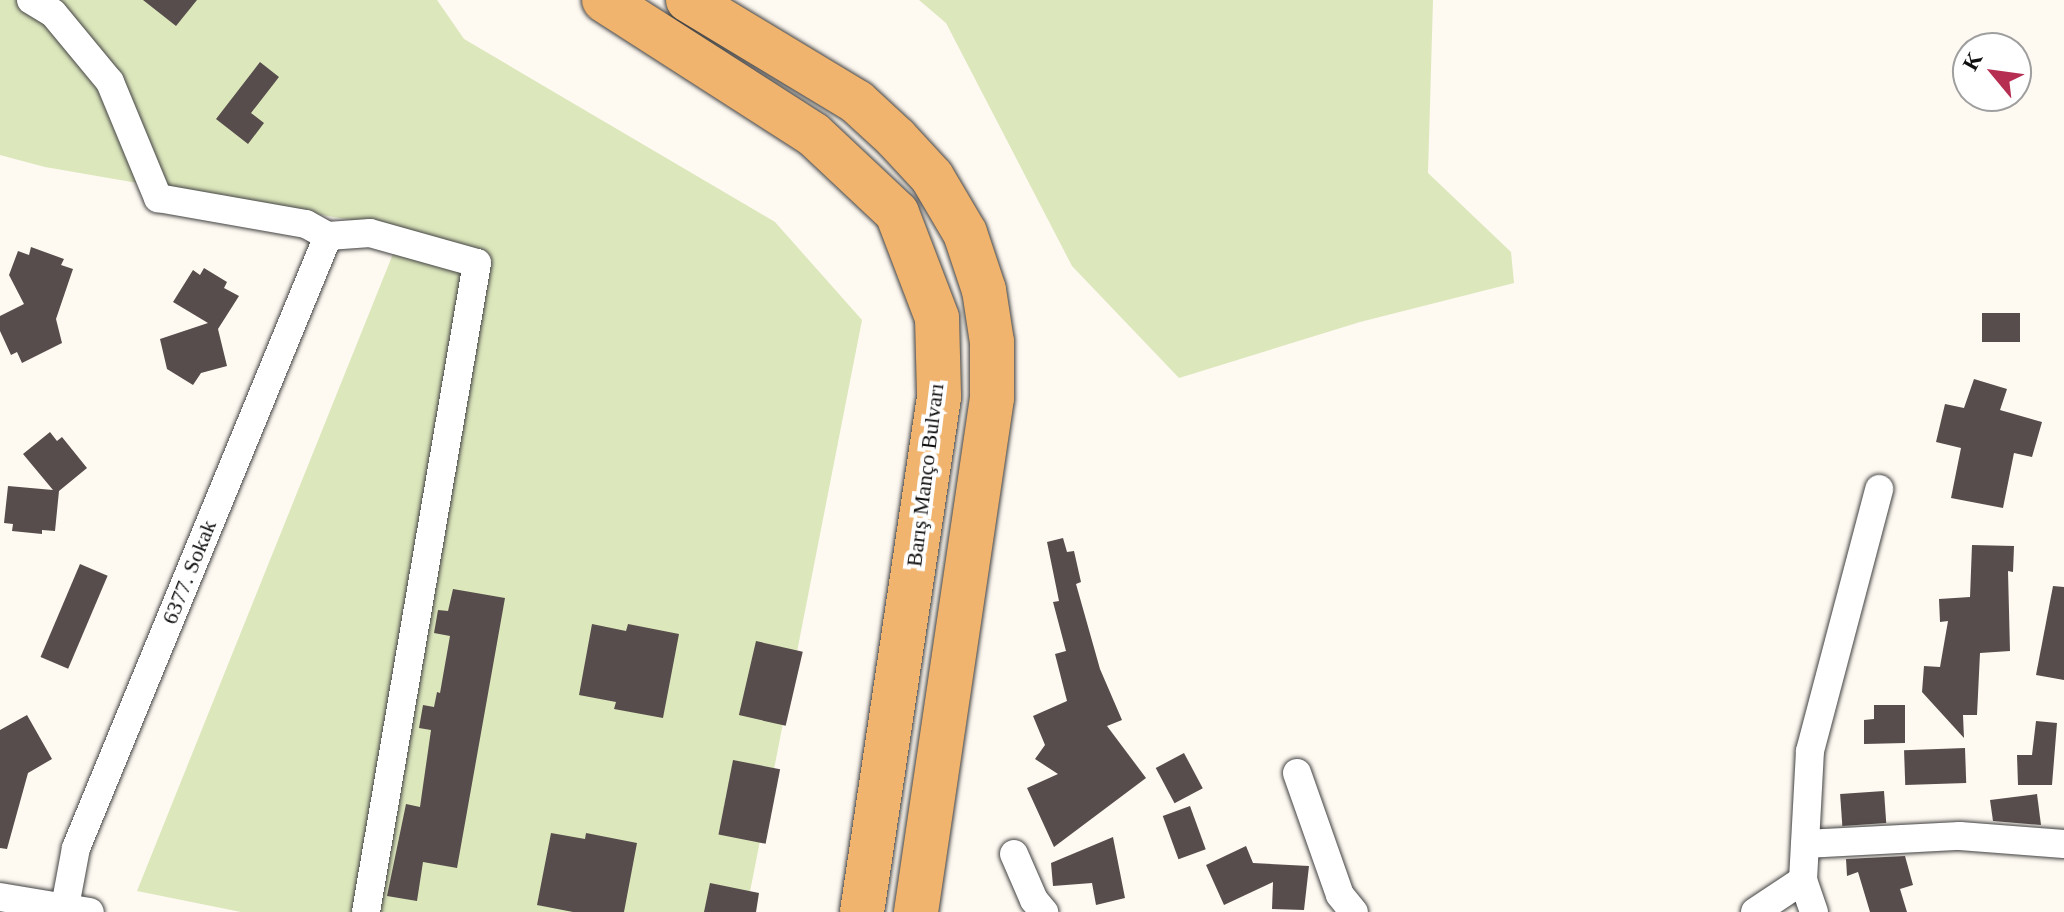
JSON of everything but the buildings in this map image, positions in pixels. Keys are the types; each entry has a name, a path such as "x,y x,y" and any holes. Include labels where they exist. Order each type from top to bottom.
{"main road":[{"name":"Barış Manço Bulvarı","path":"604,0 813,134 897,213 937,318 939,397 862,912"},
{"path":"688,0 857,102 896,138 932,177 965,233 984,290 992,342 992,398 916,912"}],"street":[{"path":"31,0 53,13 110,82 158,198 306,224 328,236 370,233 477,263 366,912"},
{"name":"6377. Sokak","path":"73,911 76,848 328,236"},
{"path":"1814,912 1803,880 1810,751 1879,489"},
{"path":"1297,773 1340,895 1354,912"},
{"path":"1805,844 1960,836 2064,844"},
{"path":"1014,854 1034,900 1044,912"},
{"path":"1755,912 1803,880"},
{"path":"0,897 73,911"}],"green space":[{"path":"0,0 437,0 464,39 775,222 862,320 746,912 241,912 137,891 403,229 45,167 0,155"},
{"path":"919,0 1433,0 1428,173 1511,252 1514,283 1360,322 1179,378 1072,266 946,23"}]}
